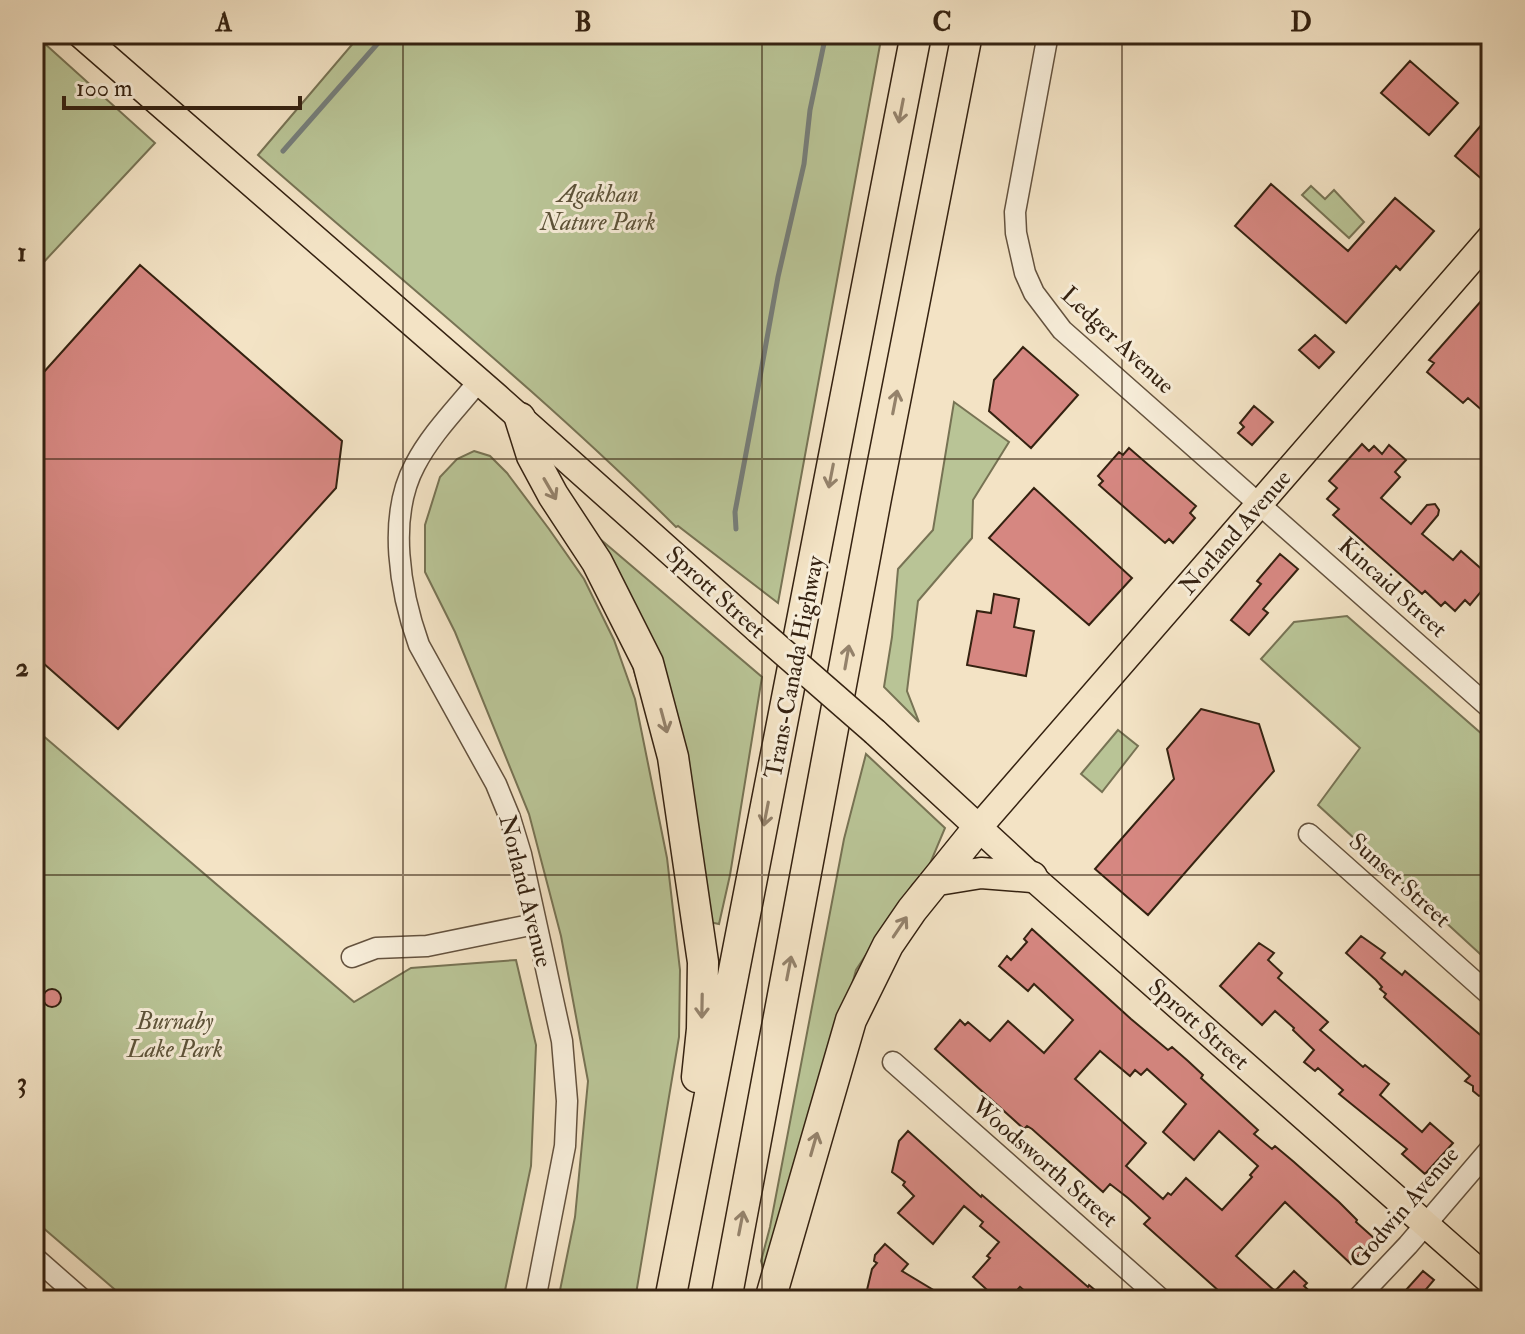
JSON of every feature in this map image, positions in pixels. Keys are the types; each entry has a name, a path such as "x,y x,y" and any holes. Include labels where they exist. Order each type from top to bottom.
{"highway":[{"name":"Trans-Canada Highway","path":"670,1300 916,34"},
{"name":"Trans-Canada Highway","path":"726,1300 876,498 967,34"},
{"path":"520,418 532,456 553,495 597,562 648,663 673,757 703,962 702,1029 695,1100 695,1165"},
{"path":"770,1300 851,1020 888,945 979,827"},
{"path":"938,880 981,873 1032,877"}],"main road":[{"name":"Sprott Street","path":"80,34 479,381 875,732 1032,877 1491,1282"},
{"name":"Norland Avenue","path":"979,827 1491,237"}],"street":[{"name":"Ledger Avenue","path":"1048,34 1015,212 1019,252 1034,293 1062,330 1260,504"},
{"name":"Norland Avenue","path":"479,381 431,440 413,468 400,516 402,572 411,622 419,645 496,784 510,818 521,854 562,1041 567,1101 565,1146 535,1300"},
{"name":"Kincaid Street","path":"1260,504 1491,709"},
{"name":"Sunset Street","path":"1309,834 1491,996"},
{"path":"352,957 376,948 427,946 535,924"},
{"name":"Woodsworth Street","path":"893,1062 1162,1300"},
{"name":"Godwin Avenue","path":"1356,1300 1491,1148"},
{"path":"34,1257 83,1300"}],"green space":[{"path":"34,34 155,143 41,265 34,259"},
{"name":"Agakhan Nature Park","path":"361,34 882,34 778,603 676,527 575,430 258,155"},
{"path":"1311,186 1325,199 1334,190 1364,222 1349,238 1302,195"},
{"path":"954,402 1009,442 973,500 972,538 918,601 907,691 919,722 884,687 898,569 933,530"},
{"path":"474,451 490,456 507,473 549,529 584,579 614,640 635,699 667,858 680,970 679,1037 635,1300 558,1300 575,1217 588,1081 561,936 529,814 455,632 425,572 425,525 440,477 457,459"},
{"path":"593,533 762,677 730,875 719,924 709,922"},
{"path":"1347,616 1491,742 1491,964 1318,805 1360,748 1261,659 1294,622"},
{"name":"Burnaby Lake Park","path":"34,728 354,1002 411,968 516,960 536,1045 531,1166 503,1300 127,1300 34,1220"},
{"path":"1118,730 1138,746 1102,792 1081,774"},
{"path":"866,754 945,828 929,866 912,885 856,970 769,1288 761,1261 844,839"}],"building":[{"path":"1410,61 1458,103 1429,135 1381,93"},
{"path":"1483,123 1491,130 1491,187 1455,156"},
{"path":"1271,184 1348,251 1395,198 1434,231 1400,270 1396,266 1346,323 1235,226"},
{"path":"140,265 342,441 336,488 118,729 34,655 34,383"},
{"path":"1482,300 1491,308 1491,418 1468,398 1463,403 1427,372 1434,363 1429,360"},
{"path":"1315,335 1334,352 1319,368 1299,350"},
{"path":"1023,347 1078,395 1031,448 989,411 994,380"},
{"path":"1254,406 1273,422 1252,445 1238,433 1244,427 1240,423"},
{"path":"1362,444 1369,451 1374,446 1382,454 1389,445 1406,460 1395,472 1400,477 1381,498 1411,524 1427,505 1435,504 1438,515 1422,534 1453,560 1461,551 1486,573 1483,577 1489,582 1470,605 1465,600 1455,611 1445,602 1441,606 1425,591 1422,594 1333,515 1339,509 1327,499 1337,488 1329,481"},
{"path":"1129,448 1196,506 1190,513 1195,518 1173,543 1169,539 1165,543 1099,485 1103,481 1098,476 1119,452 1123,455"},
{"path":"1034,488 1132,578 1089,625 989,538"},
{"path":"1280,554 1298,569 1263,609 1268,613 1249,635 1231,620 1261,584 1257,581"},
{"path":"994,594 1019,599 1014,627 1034,631 1026,676 967,665 977,611 991,613"},
{"path":"1201,709 1259,724 1274,771 1148,915 1095,869 1174,779 1167,749"},
{"path":"1032,929 1131,1019 1168,1050 1172,1047 1258,1130 1254,1134 1294,1162 1374,1238 1351,1264 1285,1202 1236,1256 1275,1291 1294,1271 1319,1300 1229,1300 1144,1224 1150,1218 1128,1198 1110,1184 1103,1192 1032,1129 1027,1126 1024,1129 935,1049 960,1020 965,1025 968,1022 990,1041 1008,1021 1044,1053 1073,1020 1034,984 1028,991 999,966 1007,956 1011,960 1027,942 1024,939","holes":["1100,1051 1130,1076 1135,1070 1141,1075 1147,1069 1186,1104 1163,1132 1194,1160 1219,1131 1258,1166 1222,1210 1186,1178 1171,1195 1168,1193 1163,1199 1126,1166 1146,1143 1075,1079"]},
{"path":"1361,936 1385,953 1381,958 1402,975 1405,971 1491,1044 1491,1092 1479,1096 1473,1091 1473,1086 1465,1081 1470,1076 1384,997 1386,994 1376,980 1346,953"},
{"path":"1259,943 1274,953 1268,960 1282,973 1278,978 1328,1022 1320,1030 1363,1067 1365,1065 1389,1084 1380,1095 1422,1132 1430,1123 1453,1143 1425,1174 1402,1154 1407,1149 1339,1094 1343,1090 1318,1068 1315,1071 1304,1062 1314,1050 1294,1028 1275,1011 1262,1025 1220,986"},
{"path":"52,989 61,998 52,1007 43,998"},
{"path":"908,1131 981,1197 1107,1300 1035,1300 1020,1287 1008,1300 998,1300 973,1277 999,1242 980,1226 983,1222 964,1206 933,1244 898,1213 914,1196 903,1185 905,1182 892,1172 899,1141"},
{"path":"885,1244 908,1264 902,1271 950,1300 878,1300 867,1290 872,1269 877,1263 874,1261 875,1255"},
{"path":"1423,1271 1434,1280 1417,1300 1397,1300"}],"waterway":[{"path":"283,151 386,34"},
{"path":"736,529 735,512 778,277 804,164 810,110 826,34"}]}
